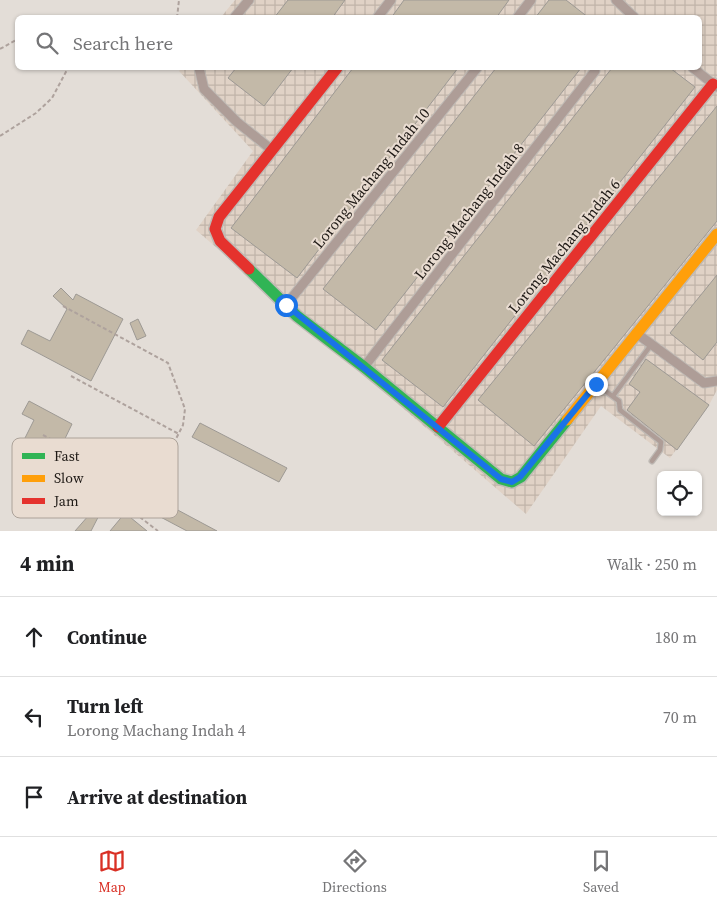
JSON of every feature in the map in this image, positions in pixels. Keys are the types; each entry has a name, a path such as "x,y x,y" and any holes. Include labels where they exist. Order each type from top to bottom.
{"street":[{"path":"236,15 248,0"},
{"path":"379,15 391,0"},
{"path":"519,15 531,0"},
{"path":"616,0 632,15"},
{"path":"199,70 204,89 237,122 272,150"},
{"path":"335,70 219,217 215,230 220,241 297,316 364,367 501,479 512,482 520,477 717,234"},
{"name":"Lorong Machang Indah 10","path":"286,305 475,70"},
{"path":"695,70 715,86"},
{"name":"Lorong Machang Indah 8","path":"364,367 595,71"},
{"name":"Lorong Machang Indah 6","path":"438,427 715,86"},
{"path":"636,333 704,383 717,382"}],"lane":[{"path":"613,396 651,344"},
{"path":"596,384 619,400 620,410 661,442 660,450 652,462"}],"path":[{"path":"177,15 179,0"},
{"path":"0,49 15,41"},
{"path":"0,136 36,113 52,98 67,70"},
{"path":"63,306 168,363 185,409 183,425 177,438"},
{"path":"71,376 179,434"},
{"path":"43,435 49,438"},
{"path":"141,518 158,531"}],"shaded area":[{"path":"235,0 717,0 717,390 709,405 670,458 601,406 526,514 196,230 253,151 179,71 702,70 702,15 223,15"}],"building":[{"path":"288,0 345,0 334,15 276,15"},
{"path":"404,0 509,0 498,15 393,15"},
{"path":"549,0 566,0 585,15 537,15"},
{"path":"234,70 291,70 264,106 228,78"},
{"path":"351,70 456,70 297,278 231,228"},
{"path":"494,70 579,70 376,330 323,289"},
{"path":"610,70 673,70 695,87 443,407 382,360"},
{"path":"717,106 717,221 534,446 478,400"},
{"path":"717,275 717,342 703,360 670,333"},
{"path":"61,288 73,300 76,294 123,319 91,381 21,344 28,330 50,341 67,309 53,296"},
{"path":"138,319 146,336 137,340 130,323"},
{"path":"646,359 709,405 677,450 627,410 640,392 629,384"},
{"path":"29,401 72,424 65,438 25,438 34,420 22,414"},
{"path":"200,423 287,468 279,482 192,437"},
{"path":"178,510 217,531 187,531 162,518 178,518"},
{"path":"86,518 98,518 91,531 75,531"},
{"path":"121,518 131,518 147,531 110,531"}],"traffic: fast":[{"path":"249,269 297,316 364,367 501,479 512,482 521,477 567,420"}],"traffic: slow":[{"path":"567,420 717,234"}],"traffic: jam":[{"path":"249,269 220,241 215,229 219,217 335,70"},
{"path":"438,427 713,84"}],"route":[{"path":"286,305 297,316 364,367 501,479 512,482 520,477 596,384"}]}
